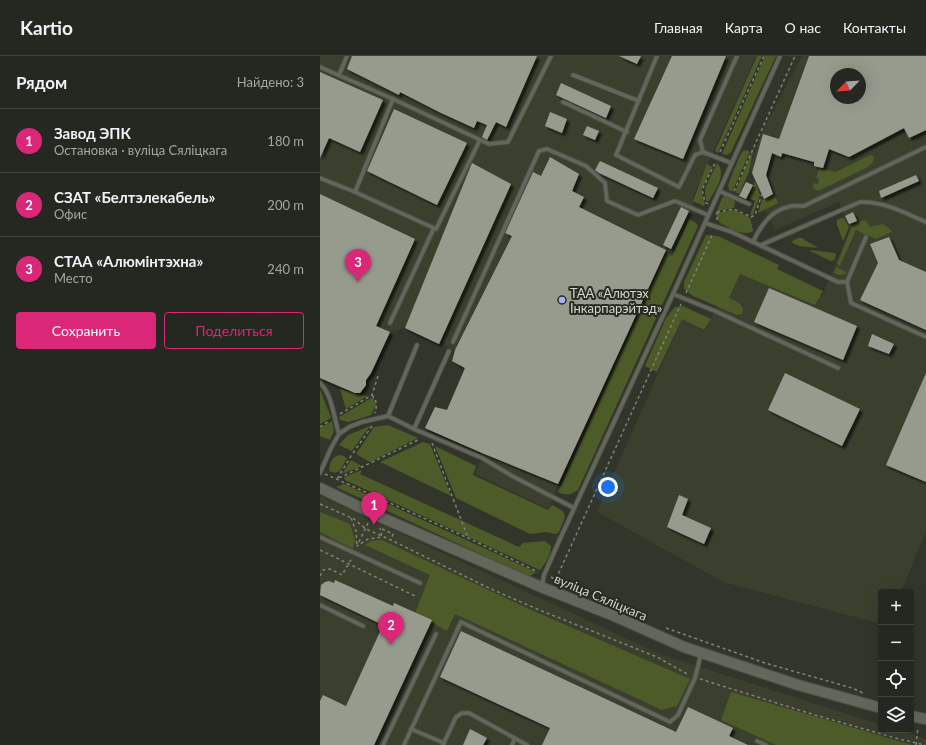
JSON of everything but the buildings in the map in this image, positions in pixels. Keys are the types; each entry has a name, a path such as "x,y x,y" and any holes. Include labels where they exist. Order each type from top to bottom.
{"main road":[{"name":"вуліца Сяліцкага","path":"320,488 378,516 684,647 798,685 878,707"},
{"path":"914,717 926,719"}],"lane":[{"path":"339,75 347,56"},
{"path":"320,67 489,144 508,142 551,56"},
{"path":"657,56 616,155 679,187 695,155 703,152 731,163"},
{"path":"703,152 700,140 737,56"},
{"path":"541,587 544,575 574,508 673,294 780,56"},
{"path":"572,75 639,101"},
{"path":"355,192 393,99"},
{"path":"563,102 626,132"},
{"path":"390,323 434,228 436,229 480,140"},
{"path":"754,242 760,228 776,212 787,206 804,206 926,147"},
{"path":"453,342 539,151 547,149 586,166 605,183 607,200 638,215 675,201 708,215"},
{"path":"320,178 355,192 434,228"},
{"path":"719,191 749,204"},
{"path":"761,245 860,202 871,201 881,204 926,222"},
{"path":"705,222 761,245 838,282 847,282"},
{"path":"866,237 847,282 851,303 926,337"},
{"path":"673,294 715,311 838,368"},
{"path":"388,416 417,345"},
{"path":"414,429 449,351"},
{"path":"320,383 327,392 332,404 334,418 340,434"},
{"path":"320,472 331,448 340,434 349,427 362,422 388,416 414,429 482,458 514,477 574,508"},
{"path":"320,537 420,584"},
{"path":"320,605 364,626"},
{"path":"404,745 461,622 670,722 678,715 695,678 701,653"},
{"path":"383,745 436,634"},
{"path":"412,729 444,744 456,717 462,713 469,713 527,745"},
{"path":"512,745 515,738"},
{"path":"758,741 766,745"}],"path":[{"path":"712,206 705,202 702,190 764,56"},
{"path":"731,196 795,56"},
{"path":"556,579 716,226 717,212 734,209 750,217 756,214 762,194"},
{"path":"320,427 372,395 379,373"},
{"path":"337,479 372,426 377,405 375,398 372,395"},
{"path":"337,479 428,434 468,538"},
{"path":"320,472 468,538 544,575 556,579 575,590"},
{"path":"320,504 351,518 366,530 391,540 491,589 657,657 695,678 815,715 924,745"},
{"path":"354,520 359,517"},
{"path":"351,518 356,532 357,546"},
{"path":"357,546 366,530 368,523 364,520"},
{"path":"382,537 380,528 393,534 391,540"},
{"path":"357,546 368,539 382,537"},
{"path":"320,550 415,596"},
{"path":"320,576 323,570 330,569 342,575 354,554"},
{"path":"660,626 765,663 852,688 867,694"}],"shaded area":[{"path":"320,56 756,56 692,200 695,201 672,253 666,250 558,484 549,509 475,474 482,458 482,453 425,428 435,407 447,410 465,368 455,350 405,328 390,332 371,373 366,380 366,385 360,393 355,393 320,378"},
{"path":"802,56 926,56 926,531 902,589 878,589 878,623 723,582 597,512 682,319 705,331 739,258 822,296 850,229 839,202 775,230 762,202 764,198 750,167 762,132"},
{"path":"320,496 660,654 878,724 878,733 907,733 926,739 926,745 320,745"}],"green space":[{"path":"757,56 762,56 718,153 715,151"},
{"path":"765,56 776,56 731,152 727,155 722,154"},
{"path":"754,147 749,172 739,194 735,192"},
{"path":"747,150 750,152 732,192 729,190 728,185 740,155 743,151"},
{"path":"870,155 874,156 873,162 868,167 818,191 813,188 814,183 818,184 819,179 816,178 819,168 836,172"},
{"path":"717,163 720,167 721,177 709,201 706,201 705,189"},
{"path":"707,164 712,167 701,191 705,204 704,206 693,201"},
{"path":"755,181 760,195 753,215 750,215 755,201 749,198"},
{"path":"775,195 778,203 758,213 762,200"},
{"path":"729,196 735,201 734,208 717,211 722,198"},
{"path":"735,210 750,218 753,230 752,232 744,233 736,231 720,223 715,213"},
{"path":"844,218 849,227 843,241 837,225 837,220"},
{"path":"689,219 698,226 578,490 568,494 558,492 667,252 672,256"},
{"path":"864,220 870,227 883,224 892,232 876,239 856,230 840,266 837,264 853,224"},
{"path":"706,235 718,236 779,265 777,269 823,291 815,305 740,274 729,298 735,300 743,308 742,314 737,315 693,296 684,289 684,282"},
{"path":"798,238 802,238 818,248 799,246 791,242"},
{"path":"810,251 835,253 836,255 834,260 831,261"},
{"path":"836,267 846,272 846,274 839,275 834,273"},
{"path":"683,306 711,319 704,330 682,319 657,372 645,366 666,318 675,307"},
{"path":"320,389 331,418 320,424"},
{"path":"340,389 356,394 367,396 346,409"},
{"path":"373,397 376,405 371,415 349,422 340,420 339,417"},
{"path":"332,421 334,431 330,440 320,436 320,428"},
{"path":"388,425 418,438 370,462 356,454 374,427"},
{"path":"370,426 352,451 339,445 348,435"},
{"path":"423,442 430,444 451,496 380,462"},
{"path":"435,446 476,466 473,475 548,510 552,505 563,511 565,517 559,532 556,534 546,532 530,534 456,498"},
{"path":"341,455 347,458 340,471 335,473 329,471 332,460"},
{"path":"351,460 362,466 342,474"},
{"path":"362,470 360,474 519,547 523,543 545,541 551,546 548,559 540,570 345,480 344,477"},
{"path":"344,484 536,572 530,576 527,576 336,487"},
{"path":"320,512 350,524 355,540 353,549 320,532"},
{"path":"382,540 531,610 690,679 677,706 662,710 455,614 447,631 415,613 430,575 365,545 371,541"},
{"path":"731,692 912,745 776,745 721,720"}],"place":[{"name":"СТАА «Алюмінтэхна»","path":"358,282"},
{"name":"ТАА «Алютэх Інкарпарэйтэд»","path":"562,300"},
{"name":"Завод ЭПК","path":"374,525"},
{"name":"СЗАТ «Белтэлекабель»","path":"391,645"}]}
